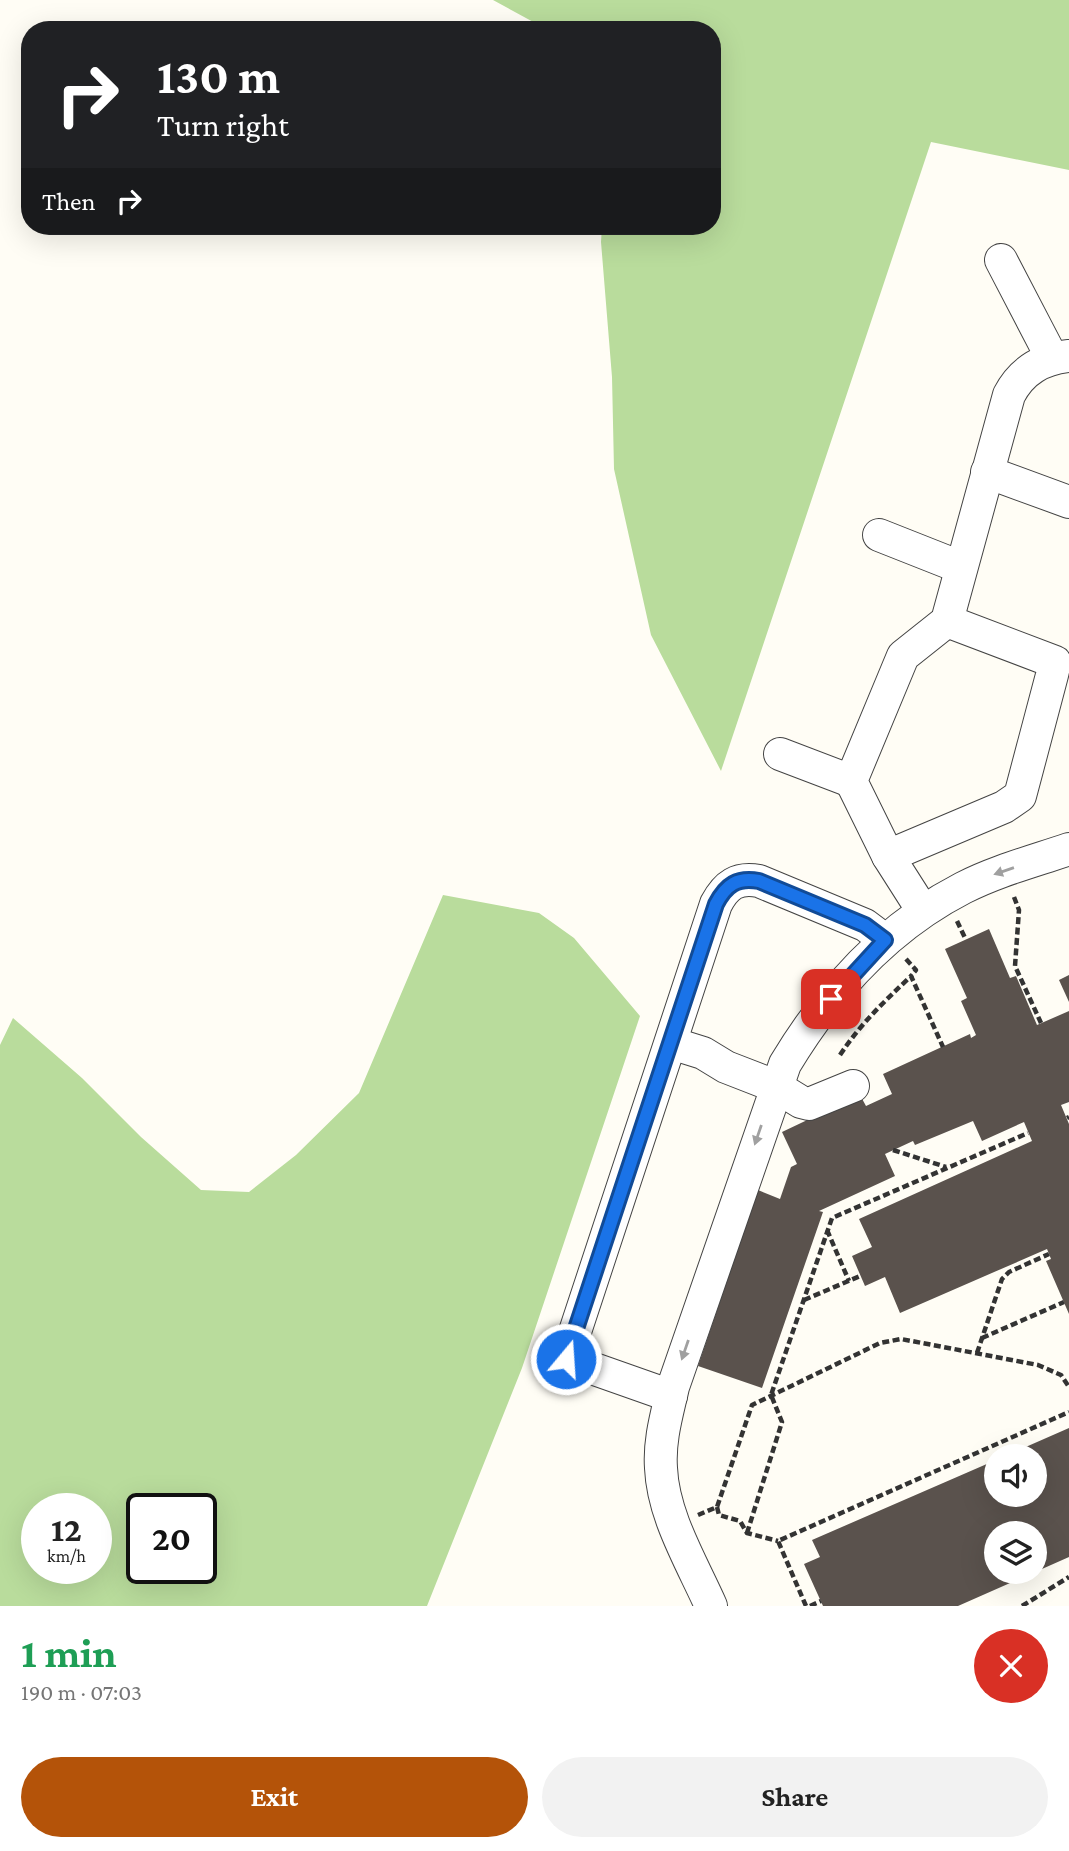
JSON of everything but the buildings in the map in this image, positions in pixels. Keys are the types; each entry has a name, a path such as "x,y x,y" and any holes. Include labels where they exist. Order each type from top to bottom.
{"lane":[{"path":"851,782 903,656 947,621 960,567 1014,384 1025,372 1060,357 1001,260"},
{"path":"988,472 1069,502"},
{"path":"879,535 960,567"},
{"path":"888,856 1004,807 1020,796 1062,661 947,621"},
{"path":"780,754 851,782 888,856 923,911"},
{"path":"711,1606 673,1521 664,1488 661,1448 671,1396 775,1086 785,1064 811,1023 852,974 892,945 923,911 984,878 1069,849"},
{"path":"671,1396 566,1359 716,904 728,886 737,880 747,879 768,884 865,925 892,945"},
{"path":"671,1043 703,1054 809,1104 853,1086"}],"path":[{"path":"1010,886 1019,910 1015,966 1041,1023"},
{"path":"841,1055 867,1018 916,970 892,945"},
{"path":"911,976 943,1046"},
{"path":"747,1533 782,1422 771,1395 832,1218 1028,1133"},
{"path":"893,1150 947,1168"},
{"path":"827,1230 849,1281"},
{"path":"977,1353 1002,1279 1009,1272 1049,1254"},
{"path":"803,1301 860,1276"},
{"path":"982,1338 1063,1302"},
{"path":"1069,1387 1061,1375 1038,1365 909,1340 892,1339 880,1343 752,1405 716,1507 719,1515 740,1521 747,1533 778,1541 1069,1412"},
{"path":"691,1518 716,1507"},
{"path":"778,1541 808,1606 821,1601"},
{"path":"1022,1606 1069,1577"}],"green space":[{"path":"493,0 1069,0 1069,170 931,142 721,771 651,635 614,469 612,377 601,242 601,235 721,235 721,21 532,21"},
{"path":"443,895 539,913 574,938 640,1016 522,1368 427,1606 0,1606 0,1045 13,1018 82,1078 141,1137 201,1190 249,1192 296,1155 359,1093"}],"route":[{"path":"566,1359 716,904 728,886 737,880 759,881 865,925 885,940 831,999"}]}
